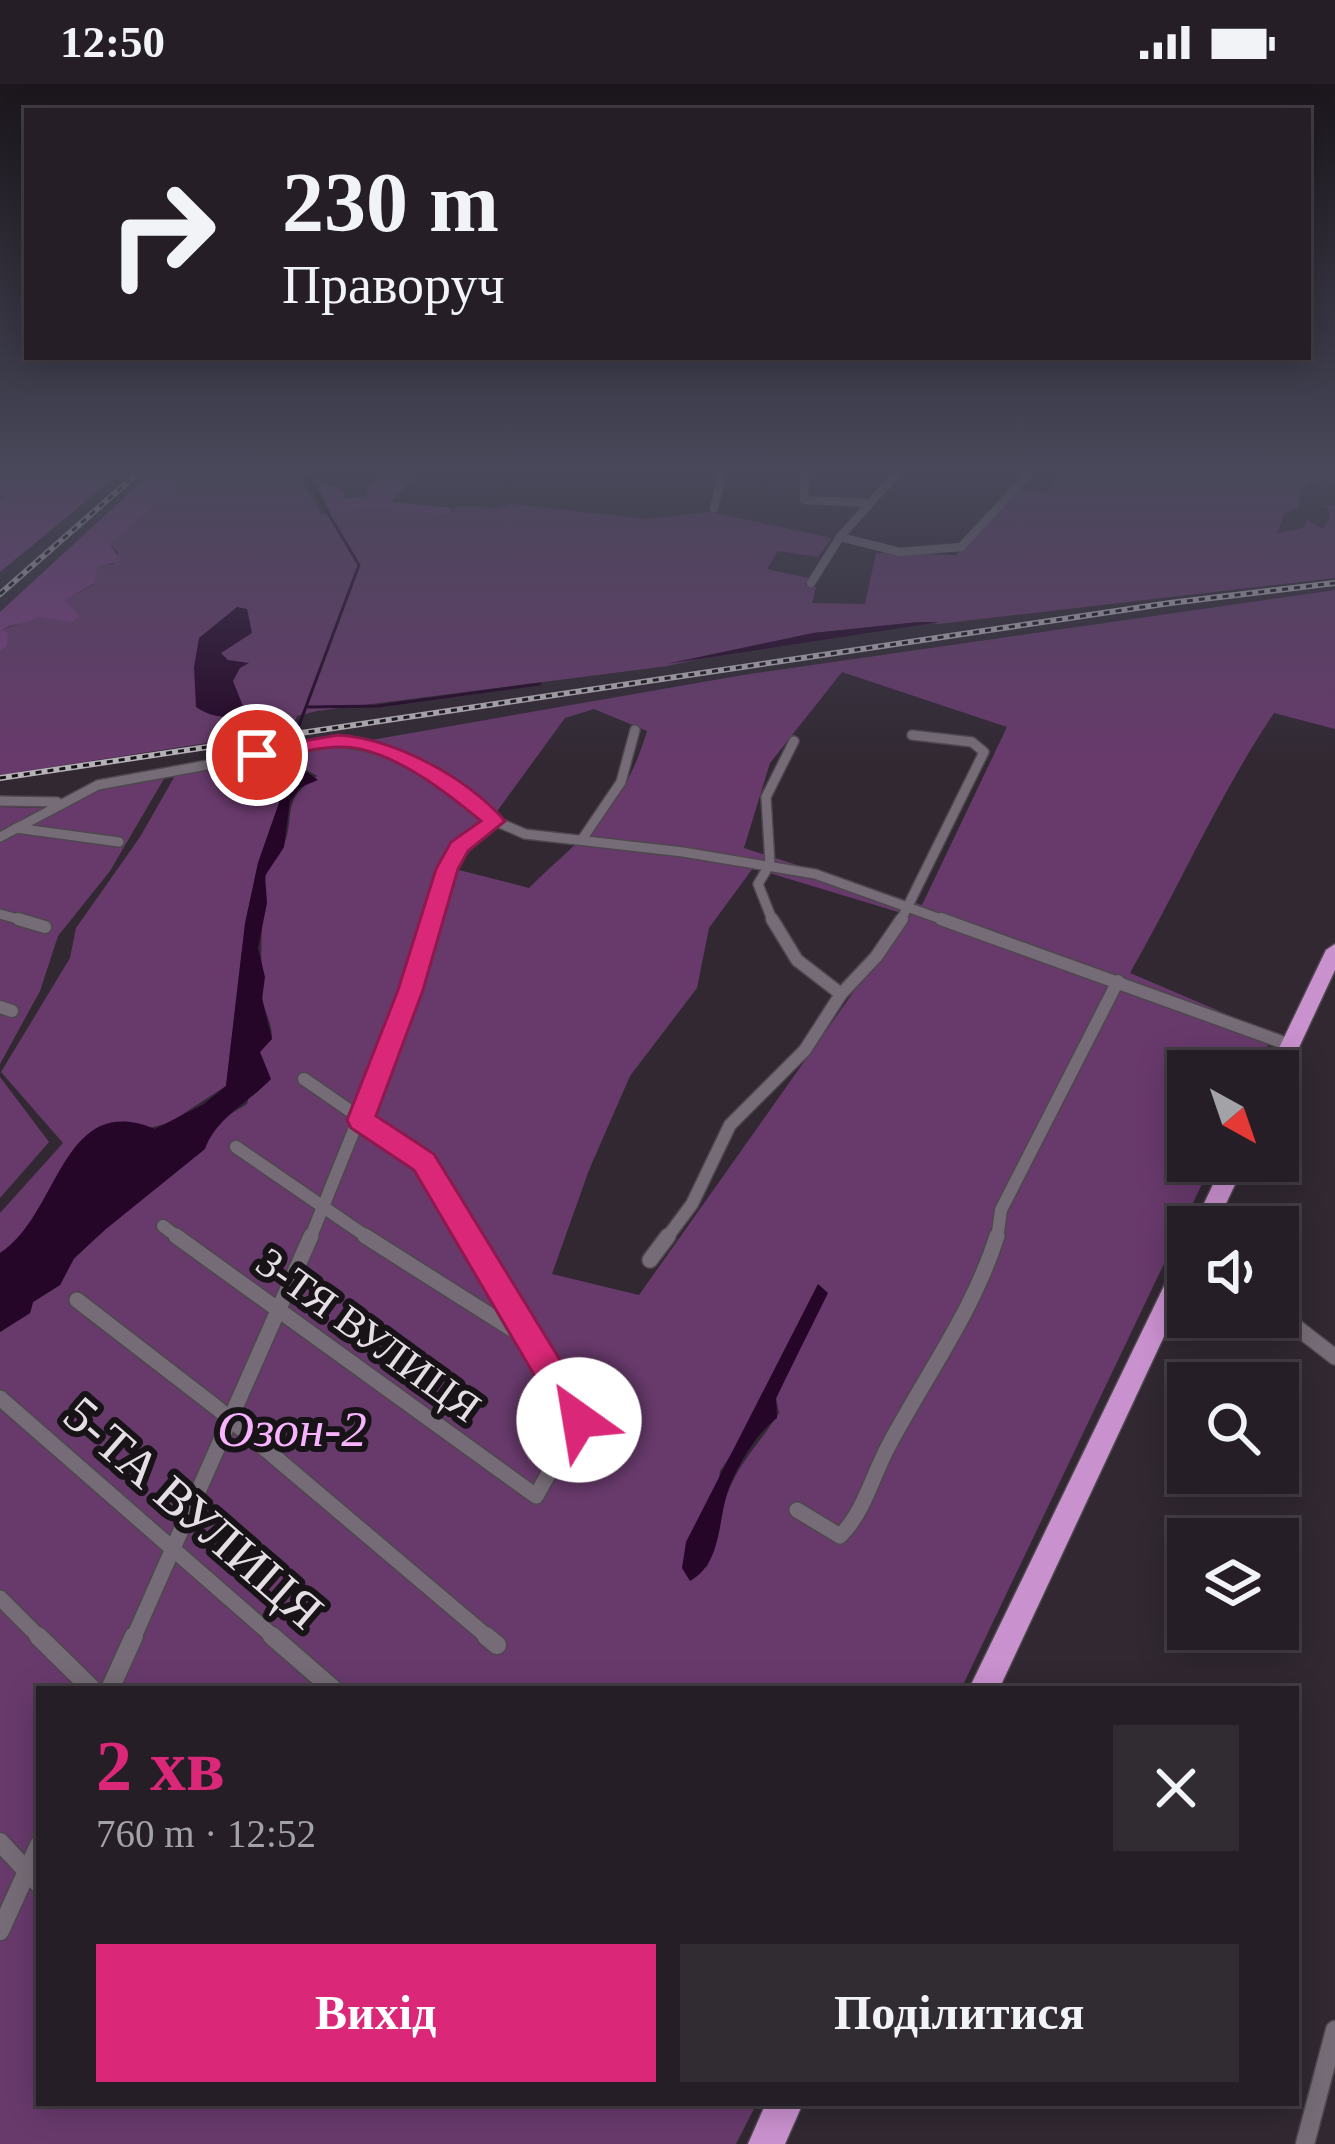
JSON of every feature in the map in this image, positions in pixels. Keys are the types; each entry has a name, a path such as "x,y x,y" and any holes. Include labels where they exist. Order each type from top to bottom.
{"highway":[{"path":"1288,1050 1335,950"},
{"path":"984,1686 1167,1304"},
{"path":"766,2144 784,2106"}],"street":[{"path":"811,583 820,569"},
{"path":"583,838 621,782 635,730"},
{"path":"650,1260 692,1204 730,1125 805,1050 841,994 876,957 910,907 984,752 972,742 912,735"},
{"path":"794,741 766,797 770,864 758,884 777,938 802,969 841,994"},
{"path":"0,837 58,802 125,778 294,748 366,743 448,783 494,821 525,834 583,838 815,874 1290,1045"},
{"path":"0,801 58,802"},
{"path":"111,1686 361,1120 411,990 447,869 459,847 494,821"},
{"path":"15,828 119,842"},
{"path":"0,914 45,927"},
{"path":"797,1510 841,1536 861,1517 879,1461 985,1268 1001,1232 1001,1210 1118,981"},
{"path":"304,1079 424,1162 531,1341"},
{"path":"236,1147 322,1208 531,1341"},
{"name":"3-ТЯ ВУЛИЦЯ","path":"163,1226 536,1496 579,1420 531,1341"},
{"path":"76,1300 497,1646"},
{"path":"1299,1329 1335,1357"},
{"name":"5-ТА ВУЛИЦЯ","path":"0,1398 331,1686"},
{"path":"0,1598 89,1686"},
{"path":"0,1842 33,1876 0,1931"},
{"path":"1305,2144 1335,2030"}],"green space":[{"path":"96,569 768,569 809,578 805,585 816,587 812,603 865,604 873,569 1335,569 1335,578 938,624 813,633 668,666 317,711 297,716 291,730 0,775 0,652 7,646 1,630 67,607 64,600 95,584"},
{"name":"Озон-2","path":"1335,590 1335,729 1274,713 1130,973 1273,1034 1266,1050 1167,1050 1167,1182 1203,1182 1192,1206 1167,1206 1167,1257 962,1686 36,1686 36,2106 755,2106 736,2144 0,2144 0,1332 60,1285 74,1259 214,1124 247,1104 260,1052 272,1038 262,992 265,881 283,848 293,801 317,776 297,765 297,754 277,780 279,803 258,863 245,923 226,1086 169,1123 149,1128 47,1194 20,1240 0,1253 0,1213 63,1143 1,1072 70,958 76,928 140,837 176,774 743,675","holes":["842,672 1007,727 922,905 744,848 770,763","594,709 647,731 614,802 529,888 455,869 565,718","753,868 908,915 639,1295 552,1274 589,1170 630,1076 697,988 709,928","795,1358 776,1399 779,1413 732,1483 706,1569 720,1471"]},
{"path":"165,777 110,871 58,936 40,991 0,1064 0,807 53,808 112,785"},
{"path":"0,1077 49,1142 0,1198"}],"shaded area":[{"path":"47,569 97,569 95,583 65,600 79,616 72,622 38,617 6,627 2,630 8,633 7,646 0,652 0,612"},
{"path":"237,607 247,609 252,633 221,653 228,660 249,663 233,681 245,711 220,716 196,707 194,667 199,638"},
{"path":"940,622 666,664 813,633"},
{"path":"297,753 297,765 318,780 301,787 290,801 284,847 265,876 267,903 258,948 265,977 262,999 272,1039 260,1052 271,1079 225,1119 205,1149 74,1258 60,1285 0,1332 0,1253 20,1235 80,1141 100,1127 124,1122 155,1129 204,1104 226,1086 245,924 258,863 279,803 278,774"},
{"path":"818,1284 828,1293 776,1398 777,1418 740,1465 726,1497 712,1555 690,1581 682,1568 686,1542"}],"waterway":[{"path":"297,763 298,728 357,569"},
{"path":"308,707 378,706 540,684"}],"railway":[{"path":"0,594 28,569"},
{"path":"0,778 1170,603 1335,583"}],"route":[{"path":"257,755 338,741 366,743 448,783 494,821 459,847 447,869 411,990 361,1120 424,1162 579,1420"}]}
